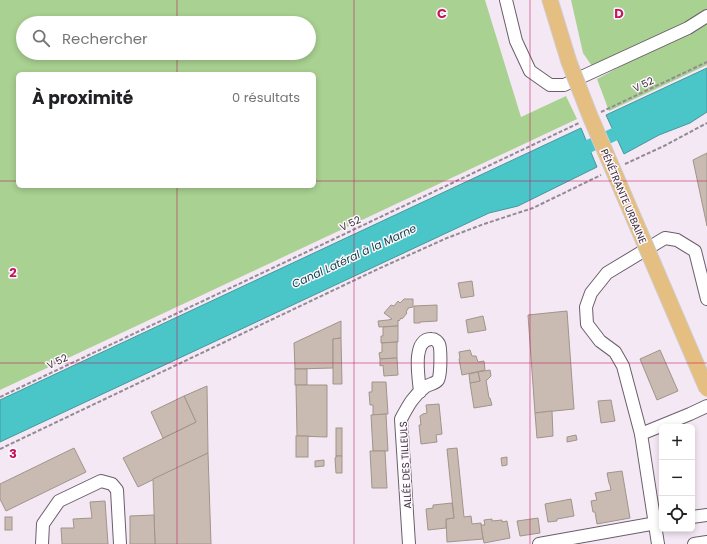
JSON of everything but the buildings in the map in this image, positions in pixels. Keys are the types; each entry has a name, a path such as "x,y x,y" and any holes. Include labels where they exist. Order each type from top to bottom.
{"main road":[{"name":"PÉNÉTRANTE URBAINE","path":"550,0 569,62 590,116 707,389"}],"street":[{"path":"506,0 516,41 530,71 550,85 564,84 688,28 707,16"},
{"path":"658,544 658,523 641,434 623,366 615,352 600,341 587,324 586,307 591,292 607,274 665,238 677,240 694,251 707,299"},
{"name":"ALLÉE DES TILLEULS","path":"409,544 401,419 411,401 420,392"},
{"path":"641,434 707,406"},
{"path":"42,544 43,524 59,501 101,481 112,484 117,490 120,544"},
{"path":"695,517 707,515"},
{"path":"539,544 573,541 658,523"},
{"path":"694,544 707,542"}],"path":[{"name":"V 52","path":"599,113 707,62"},
{"name":"V 52","path":"0,397 585,120"},
{"path":"622,165 664,146 707,123"},
{"path":"0,449 378,269 447,238 533,208 601,175"}],"green space":[{"path":"0,0 485,0 521,117 566,96 577,119 0,390"},
{"path":"571,0 707,0 707,13 594,69 583,53"},
{"path":"707,20 707,65 609,111 597,79"}],"water":[{"path":"707,68 707,112 690,123 659,135 624,154 606,115"},
{"path":"581,128 597,167 518,206 489,213 0,442 0,400"}],"waterway":[{"name":"Canal Latéral à la Marne","path":"572,154 630,127"}]}
